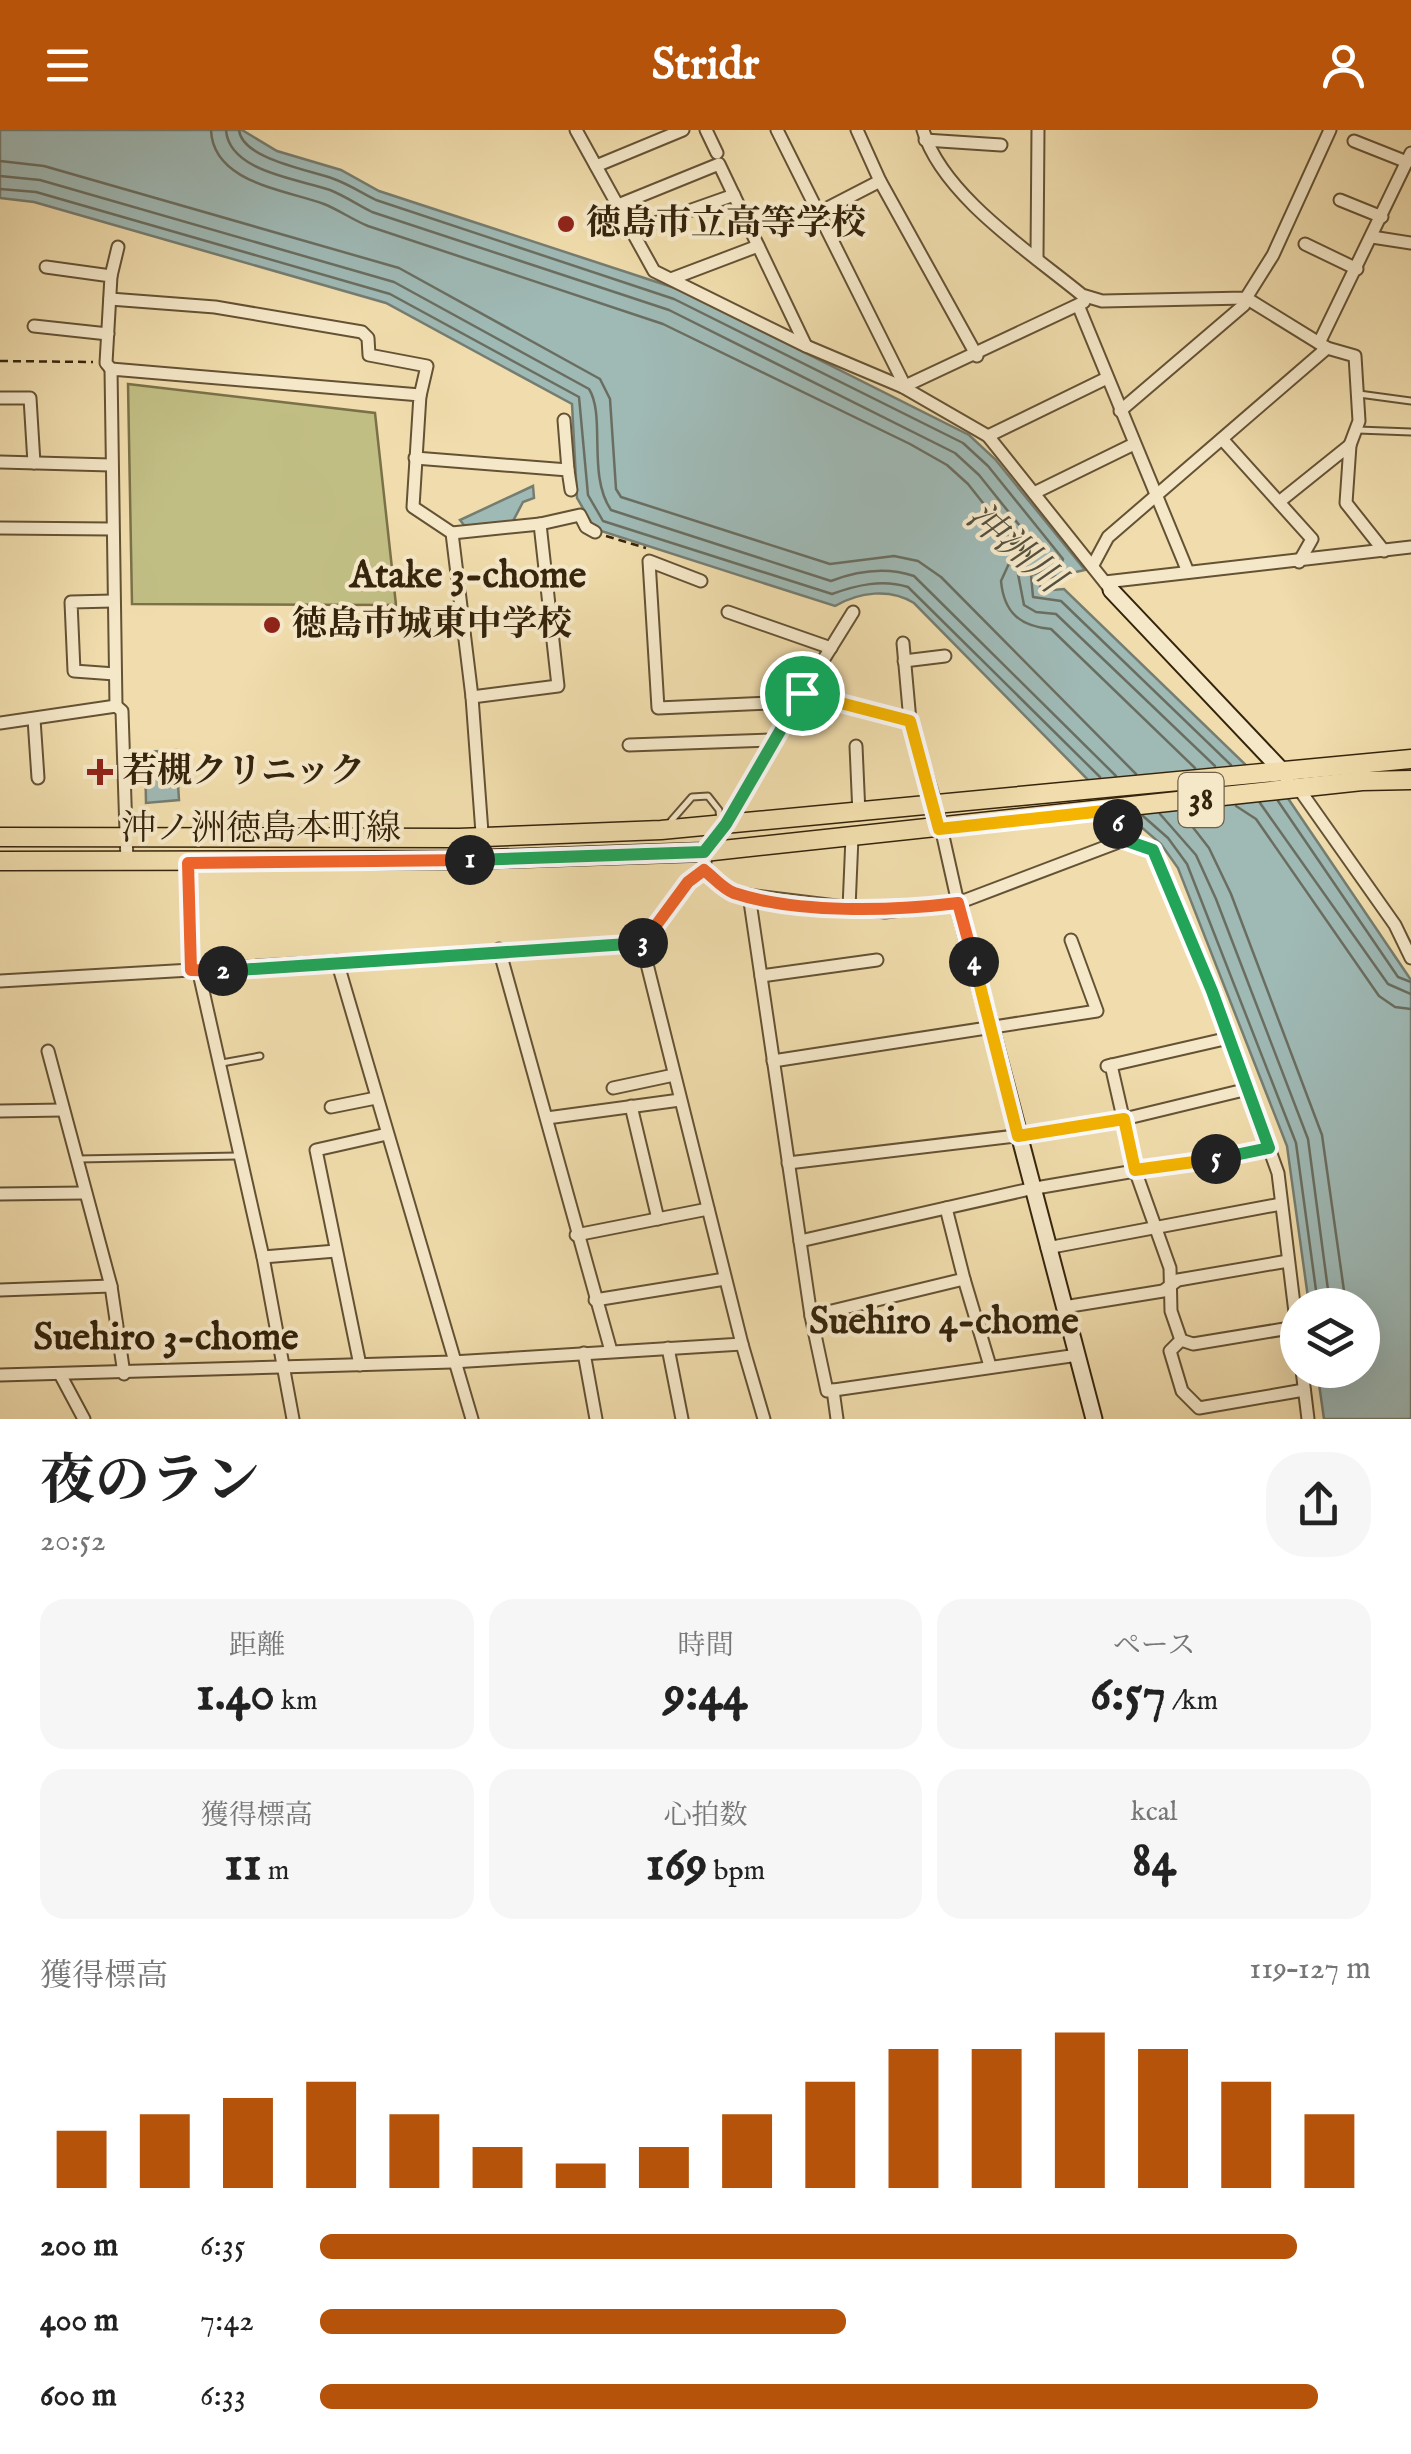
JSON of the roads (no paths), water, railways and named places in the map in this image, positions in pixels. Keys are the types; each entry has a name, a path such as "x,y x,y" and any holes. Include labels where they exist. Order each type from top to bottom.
{"main road":[{"name":"38","path":"1281,769 1411,759"},
{"name":"沖ノ洲徳島本町線","path":"0,838 484,837 661,830 860,814 1281,769"},
{"name":"38","path":"1116,810 1411,780"},
{"name":"沖ノ洲徳島本町線","path":"0,861 704,861 852,837 1116,810"}],"street":[{"path":"576,130 654,270 806,346 904,388 988,436 1108,586 1281,769 1291,790 1395,925 1411,958"},
{"path":"596,166 683,130"},
{"path":"706,130 717,153"},
{"path":"777,130 904,388"},
{"path":"858,130 880,180 977,356"},
{"path":"1036,257 1038,130"},
{"path":"1120,410 1244,305 1273,255 1330,130"},
{"path":"1001,145 924,135 927,147 974,205 1092,298"},
{"path":"1093,565 1108,537 1323,345 1409,157 1354,141"},
{"path":"618,206 720,164 806,346"},
{"path":"818,213 880,180"},
{"path":"632,230 734,195"},
{"path":"1340,200 1382,217"},
{"path":"1372,237 1411,243"},
{"path":"1305,244 1358,269"},
{"path":"671,279 758,246"},
{"path":"118,247 111,276 108,334 116,706 122,711 127,862"},
{"path":"46,268 111,276"},
{"path":"904,388 1092,298 1246,298 1323,345 1356,356 1358,394 1346,504 1384,551"},
{"path":"110,299 215,307 362,332 368,338 370,355 427,366 420,396 413,507 452,534 540,524 580,514 586,526 595,532"},
{"path":"1078,306 1188,572"},
{"path":"34,326 108,334"},
{"path":"109,366 420,396"},
{"path":"988,436 1107,378"},
{"path":"0,398 30,398 34,463"},
{"path":"564,420 571,490"},
{"path":"1222,438 1312,539 1299,562"},
{"path":"1034,493 1134,444"},
{"path":"1279,502 1350,445"},
{"path":"415,458 568,470"},
{"path":"0,462 111,465"},
{"path":"472,697 558,686 540,524"},
{"path":"0,528 112,529"},
{"path":"452,534 472,697 484,860"},
{"path":"1108,586 1188,572 1411,547"},
{"path":"701,581 649,561 658,708 798,698 910,721"},
{"path":"113,601 71,602 74,672 115,674"},
{"path":"728,612 831,648"},
{"path":"642,944 704,861 772,740 853,612"},
{"path":"903,643 910,721 936,805 1030,1189 1094,1419"},
{"path":"904,661 945,656"},
{"path":"0,723 116,706"},
{"path":"34,719 38,778"},
{"path":"629,745 772,740"},
{"path":"856,746 860,814"},
{"path":"1116,810 1124,840"},
{"path":"849,908 852,837"},
{"path":"704,861 732,893 886,912 958,903 1124,840 1153,850 1229,1038 1278,1173 1291,1288"},
{"path":"188,863 195,971 240,1156 293,1419"},
{"path":"749,896 811,1316 826,1391 1078,1355"},
{"path":"774,1062 1097,1011 1071,940"},
{"path":"0,982 642,944"},
{"path":"642,944 764,1419"},
{"path":"499,950 611,1351"},
{"path":"761,976 877,960"},
{"path":"337,962 452,1362 472,1419"},
{"path":"1181,1340 1171,1311 1172,1284 1135,1170 1109,1066 1229,1038"},
{"path":"48,1050 83,1193 111,1286 124,1374"},
{"path":"613,1088 674,1076"},
{"path":"788,1163 1018,1136 1124,1119 1248,1089"},
{"path":"330,1107 376,1098"},
{"path":"547,1118 680,1100"},
{"path":"631,1106 658,1219"},
{"path":"0,1111 63,1110"},
{"path":"360,1365 316,1150 386,1134"},
{"path":"800,1241 1030,1189 1269,1148"},
{"path":"0,1194 83,1193"},
{"path":"1048,1248 1281,1204"},
{"path":"946,1208 990,1366"},
{"path":"576,1235 708,1209"},
{"path":"262,1257 336,1251"},
{"path":"1064,1307 1288,1262"},
{"path":"595,1300 725,1278"},
{"path":"811,1316 964,1280"},
{"path":"0,1290 111,1286"},
{"path":"1181,1340 1193,1344 1280,1330"},
{"path":"1181,1340 1170,1351 1182,1391 1199,1408 1304,1390 1308,1419"},
{"path":"0,1375 452,1362 742,1344"},
{"path":"668,1348 682,1419"},
{"path":"584,1353 596,1419"},
{"path":"61,1376 84,1419"},
{"path":"833,1390 838,1419"}],"lane":[{"path":"1358,394 1411,401"},
{"path":"1355,430 1411,432"},
{"path":"661,830 692,797 708,796 720,810 723,825"},
{"path":"219,1063 260,1056"},
{"path":"75,1159 240,1156"}],"water":[{"name":"沖洲川","path":"0,130 242,130 277,151 341,170 379,191 678,289 969,435 995,459 1085,570 1039,580 1041,591 1064,589 1252,771 1283,791 1411,980 1411,1419 1324,1419 1320,1388 1380,1388 1380,1288 1307,1288 1287,1146 1178,868 1161,844 1096,788 914,603 895,595 874,594 835,606 595,529 577,498 572,404 386,303 34,202 0,198"},
{"path":"533,486 534,498 523,502 513,521 467,529 460,520"},
{"path":"176,750 179,800 146,803 145,752"}],"place":[{"name":"徳島市立高等学校","path":"566,224"},
{"name":"徳島市城東中学校","path":"272,625"},
{"name":"若槻クリニック","path":"100,772"}],"district":[{"name":"Atake 3-chome","path":"468,577"},
{"name":"Suehiro 4-chome","path":"944,1323"},
{"name":"Suehiro 3-chome","path":"166,1339"}]}
